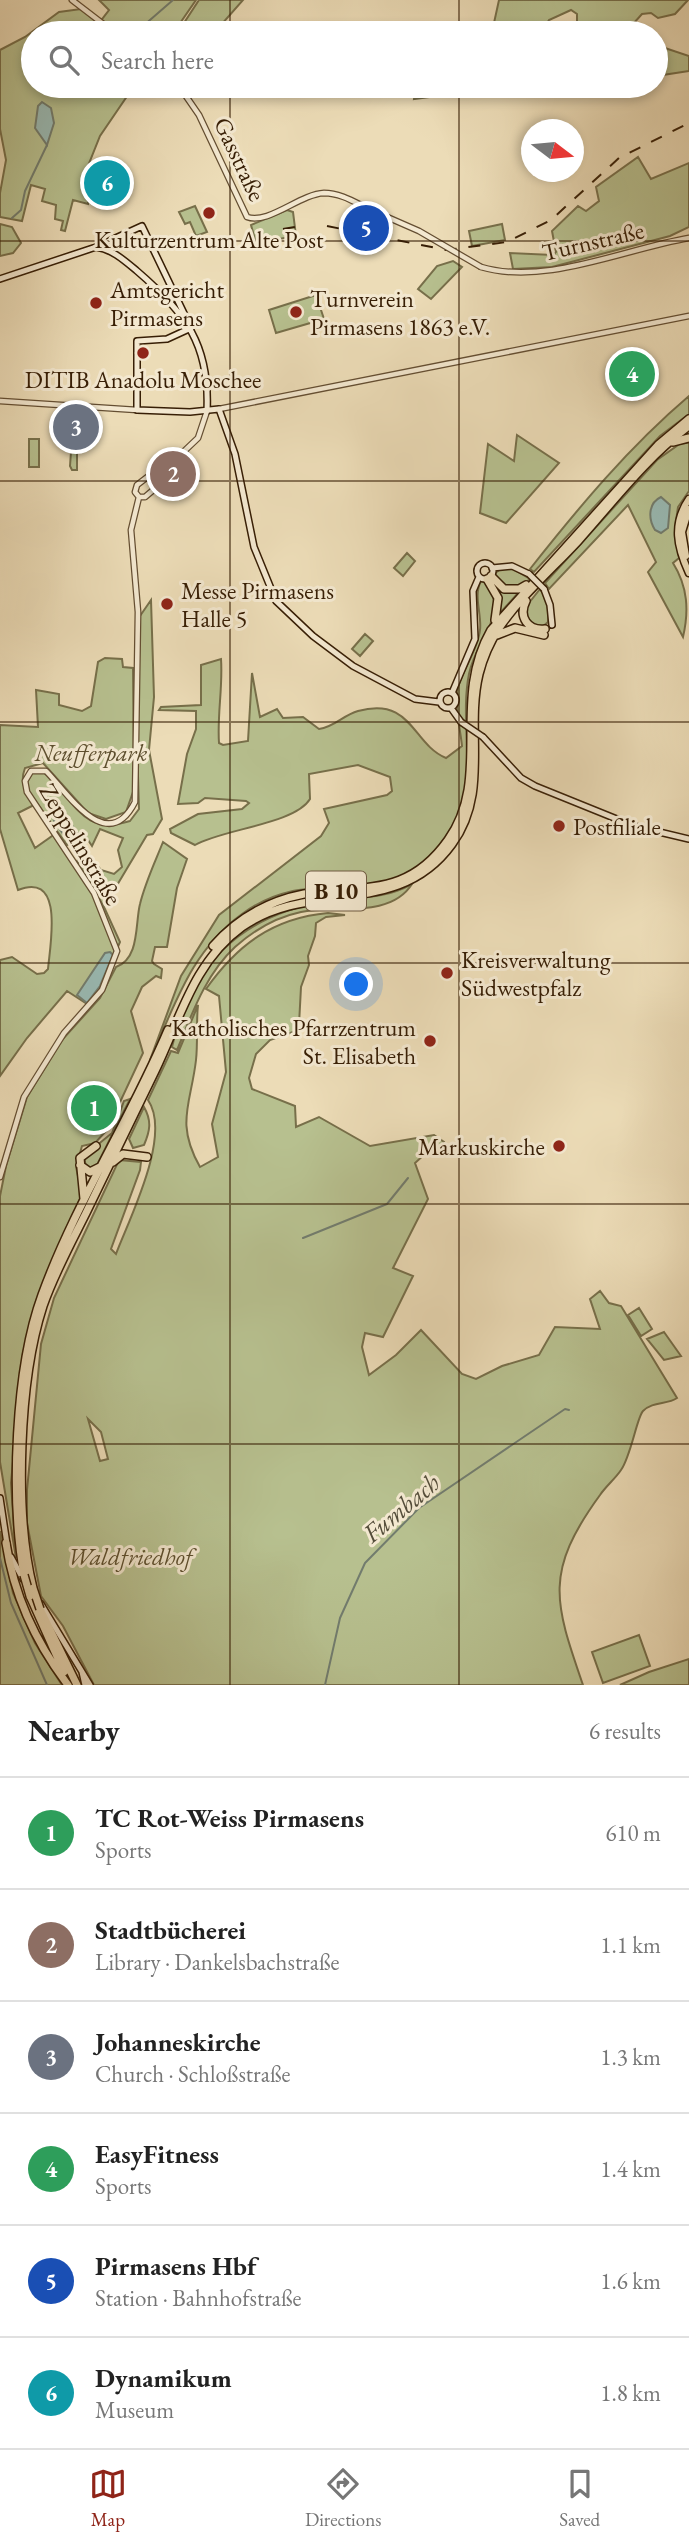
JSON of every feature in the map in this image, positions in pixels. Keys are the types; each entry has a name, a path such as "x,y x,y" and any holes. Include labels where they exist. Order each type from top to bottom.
{"highway":[{"name":"B 10","path":"145,1087 190,978 202,959 231,928 259,909 292,897 363,890 390,884 421,867 447,842 460,821 469,793 471,687 477,660 491,629 658,446 689,419"},
{"name":"B 10","path":"69,1685 47,1640 32,1592 26,1553 21,1503 34,1345 52,1282 194,981 214,953 235,932 262,915 294,903 374,894 395,888 425,872 452,845 465,823 474,794 476,692 482,661 492,641 508,616 661,450 689,426"},
{"path":"661,450 677,440 689,438"},
{"path":"487,575 500,587 514,590 523,587 541,573"},
{"path":"487,575 496,590 499,604 491,629"},
{"path":"531,592 523,607 524,619 534,629 547,630"},
{"path":"492,641 510,628 547,630"},
{"name":"B 10","path":"77,1685 24,1575 17,1527 16,1475 28,1345 48,1280 80,1213 128,1127 135,1106"},
{"path":"128,1127 125,1143 138,1155"},
{"path":"80,1213 85,1190 80,1164 82,1155 96,1146"},
{"path":"80,1164 85,1170 93,1172 120,1156 148,1157"},
{"path":"6,1543 16,1589 27,1617 69,1685"}],"main road":[{"path":"0,279 96,247 139,226 144,228 191,328 204,363 207,411"},
{"path":"110,250 112,239"},
{"path":"96,247 110,250 169,299 191,328"},
{"path":"191,328 171,338 136,341 137,410 219,409 235,454 254,547 273,597 292,618 339,656 407,695 440,700"},
{"path":"689,499 682,528 689,564"},
{"path":"686,510 677,535 689,573"},
{"path":"451,708 456,702 452,693 476,636 473,591 487,575 512,566 529,573 544,589 549,600 547,630"},
{"path":"440,700 444,693 452,693"},
{"path":"440,700 444,708 451,708"},
{"path":"451,708 461,722 483,737 521,778 540,789 634,826 689,839"},
{"path":"0,1498 6,1543 18,1572 79,1666 88,1685"}],"street":[{"path":"72,0 100,21"},
{"name":"Gasstraße","path":"187,98 199,115 241,209 249,218"},
{"name":"Turnstraße","path":"249,218 264,216 321,194 338,195 419,231 481,267 504,272 538,273 689,238"},
{"path":"219,409 689,316"},
{"path":"0,401 137,410"},
{"path":"157,477 196,441 207,411"},
{"path":"150,475 157,477 158,486 145,497 139,497 135,492 137,485 150,475"},
{"name":"Zeppelinstraße","path":"0,1177 24,1097 64,1033 102,990 116,956 116,944 101,905 27,792 24,781 34,769 46,771 84,814 99,821 115,821 127,815 135,802 138,612 131,530 132,514 139,497"}],"green space":[{"path":"99,0 196,0 182,21 101,21 109,10"},
{"path":"199,0 243,0 225,21 185,21"},
{"path":"499,0 688,0 675,14 658,18 651,13 642,14 636,21 577,21 577,14 571,10 548,21 494,21"},
{"path":"81,9 96,21 47,21 59,12"},
{"path":"21,39 21,98 126,98 100,136 88,166 88,204 73,200 65,231 61,230 63,221 55,219 56,205 42,201 45,189 31,185 22,221 0,217 0,193 6,160 0,129 0,50"},
{"path":"668,49 689,56 689,71 668,74"},
{"path":"638,157 651,179 689,163 689,227 670,236 552,267 513,269 510,253 553,255 556,252 552,231 578,206 586,211 599,201 596,187"},
{"path":"195,206 207,232 196,236 190,222 185,224 179,212"},
{"path":"287,210 293,212 296,236 256,243 251,225"},
{"path":"0,224 12,227 21,243 13,253 0,256"},
{"path":"502,224 505,240 472,246 469,231"},
{"path":"453,261 462,267 431,299 418,289 437,266"},
{"name":"Turnverein Pirmasens 1863 e.V.","path":"316,295 324,319 276,333 269,310"},
{"path":"689,396 689,414 660,436 534,572 530,569 605,478"},
{"path":"517,435 559,463 506,523 480,513 488,444 514,461"},
{"path":"72,438 77,439 77,470 72,470 70,466"},
{"path":"29,439 39,439 39,467 29,467"},
{"path":"689,442 689,491 678,507 675,528 679,558 673,563 682,581 686,599 683,637 648,572 656,562 628,505 549,589 545,583 657,460 681,443"},
{"path":"407,553 415,561 403,576 394,568"},
{"path":"510,567 530,579 521,586 506,587 494,574 502,568"},
{"path":"481,581 486,582 492,594 493,617 469,674 464,794 460,811 447,836 427,859 389,882 291,891 259,903 242,914 224,929 197,962 186,980 150,1060 181,976 219,915 321,836 329,823 324,809 387,795 392,791 390,777 358,765 309,774 310,799 302,807 274,820 195,845 171,833 170,829 198,814 242,809 249,803 205,798 198,803 178,804 187,754 196,729 196,711 159,710 161,707 201,705 201,665 221,659 219,743 223,745 248,741 252,673 260,717 277,709 283,718 303,717 319,729 358,711 376,708 390,710 401,716 426,743 446,758 462,746 457,692 479,638 478,593"},
{"path":"495,586 501,590 519,592 500,613 499,592"},
{"path":"540,589 546,600 548,613 548,622 541,628 529,622 525,608"},
{"path":"151,600 154,697 149,750 162,819 153,834 147,835 104,907 77,861 85,850 101,870 114,874 122,867 118,850 123,838 100,829 92,846 86,837 67,845 29,792 27,782 33,772 43,772 79,812 99,823 130,821 139,809 137,743 140,616"},
{"path":"365,634 373,641 360,656 352,649"},
{"name":"Neufferpark","path":"105,658 122,659 123,667 133,668 134,789 126,812 106,819 88,813 43,763 25,768 23,783 34,805 18,813 35,848 55,834 101,908 104,907 120,942 101,986 87,1004 67,991 27,1038 0,1076 0,960 12,957 37,974 44,973 48,969 52,928 49,900 43,891 33,887 18,890 0,829 0,725 38,727 36,690 59,694 59,705 82,711 91,706 98,662"},
{"path":"163,842 187,859 177,888 167,947 155,947 152,961 162,969 161,978 156,976 142,987 131,1011 143,1053 107,1130 95,1143 82,1146 76,1167 82,1194 37,1299 23,1353 11,1483 16,1558 0,1462 0,1196 6,1166 27,1097 62,1040 100,998 116,967 124,963 133,949 142,896"},
{"path":"412,884 402,895 390,902 361,908 292,914 250,935 235,947 215,970 200,996 177,1050 172,1047 180,1018 206,969 244,932 294,909 390,893"},
{"name":"Waldfriedhof","path":"328,913 345,915 326,917 316,923 308,956 309,965 301,987 299,1025 293,1032 270,1040 256,1054 249,1078 252,1089 295,1106 296,1127 319,1117 370,1146 434,1135 444,1142 441,1154 426,1153 415,1163 428,1199 393,1268 413,1276 383,1337 365,1333 362,1347 369,1375 396,1355 421,1330 462,1374 476,1379 502,1366 539,1355 555,1327 600,1329 590,1299 600,1291 609,1303 621,1306 677,1398 643,1411 625,1464 582,1522 562,1567 561,1608 583,1685 94,1685 63,1626 41,1596 27,1523 27,1490 41,1344 54,1298 119,1160 141,1162 111,1249 116,1254 139,1198 152,1154 154,1115 148,1100 171,1051 178,1053 198,1005 196,1060 186,1125 192,1152 200,1167 218,1157 212,1124 226,1072 219,996 206,989 230,959 258,936 308,916","holes":["88,1419 101,1432 108,1459 100,1461"]},
{"path":"130,1099 97,1165 92,1169 86,1168 84,1156 112,1133 124,1101"},
{"path":"144,1107 149,1121 148,1135 144,1145 133,1148 129,1139"},
{"path":"639,1308 652,1329 641,1336 628,1315"},
{"path":"664,1332 681,1356 664,1360 647,1339"},
{"path":"0,1531 13,1593 35,1643 62,1685 0,1685"},
{"path":"639,1635 650,1666 603,1683 592,1652"},
{"path":"689,1659 689,1685 620,1685 649,1672"}],"water":[{"path":"42,102 51,108 54,123 47,145 35,128 38,106"},
{"path":"661,497 670,505 668,528 661,533 655,530 650,516 654,503"},
{"path":"52,799 80,836 70,843 55,823 48,802"},
{"path":"110,952 113,955 100,986 87,1003 77,995 105,953"}],"waterway":[{"path":"149,21 173,0"},
{"path":"12,218 21,210 25,191 47,145"},
{"path":"303,1238 387,1204 408,1178"},
{"name":"Fumbach","path":"325,1685 340,1618 365,1563 419,1508 565,1409 569,1410"},
{"path":"0,1558 11,1603 47,1685"}],"railway":[{"path":"327,226 446,250 507,242 551,220 619,158 689,123"},
{"path":"283,229 295,227"}],"place":[{"name":"Dynamikum","path":"107,183"},
{"name":"Kulturzentrum Alte Post","path":"209,213"},
{"name":"Pirmasens Hbf","path":"366,228"},
{"name":"Amtsgericht Pirmasens","path":"96,303"},
{"name":"Turnverein Pirmasens 1863 e.V.","path":"296,312"},
{"name":"DITIB Anadolu Moschee","path":"143,353"},
{"name":"EasyFitness","path":"632,374"},
{"name":"Johanneskirche","path":"76,427"},
{"name":"Stadtbücherei","path":"173,474"},
{"name":"Messe Pirmasens Halle 5","path":"167,604"},
{"name":"Postfiliale","path":"559,826"},
{"name":"Kreisverwaltung Südwestpfalz","path":"447,973"},
{"name":"Katholisches Pfarrzentrum St. Elisabeth","path":"430,1041"},
{"name":"TC Rot-Weiss Pirmasens","path":"94,1108"},
{"name":"Markuskirche","path":"559,1146"}]}
